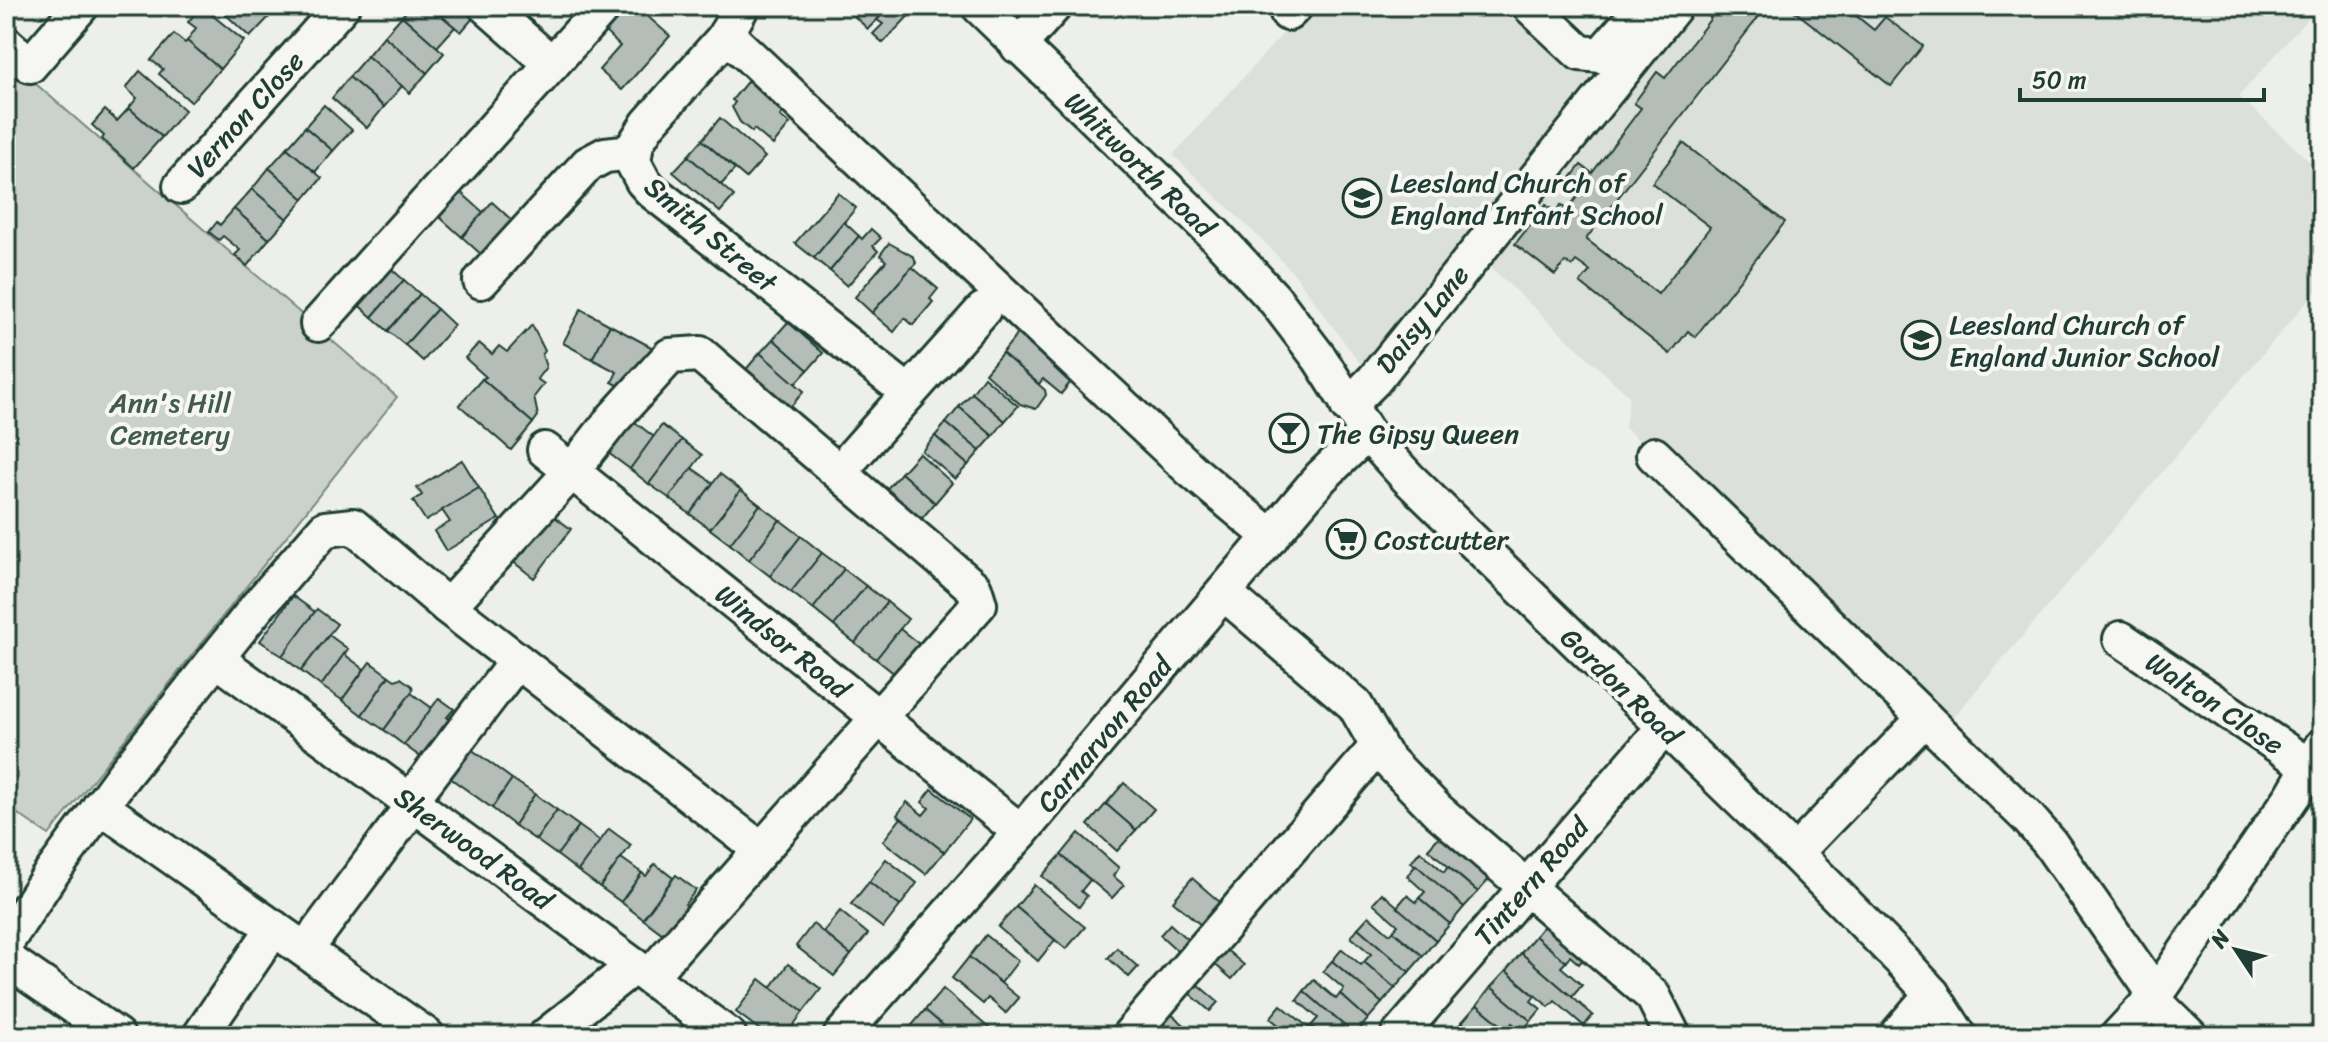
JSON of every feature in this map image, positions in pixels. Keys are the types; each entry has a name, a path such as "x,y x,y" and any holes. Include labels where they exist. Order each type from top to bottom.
{"street":[{"path":"6,44 30,65 81,6"},
{"name":"Vernon Close","path":"181,186 342,6"},
{"path":"486,6 552,64"},
{"path":"318,324 604,6"},
{"name":"Whitworth Road","path":"979,6 1216,236 1297,326"},
{"path":"1018,46 1054,6"},
{"path":"1530,6 1580,53 1601,55 1644,6"},
{"name":"Daisy Lane","path":"1357,419 1374,380 1675,6"},
{"path":"732,16 1191,470 1271,537"},
{"name":"Smith Street","path":"732,16 712,53 648,124 633,152 636,172 652,191 909,393"},
{"path":"481,281 588,164 605,155 633,152"},
{"path":"853,456 983,310"},
{"name":"Gordon Road","path":"1297,326 1357,419 1427,497 1795,853 1932,994 1959,1036"},
{"path":"448,607 572,471 612,420 670,356 700,354 974,588 979,604 760,849 641,971 546,1036"},
{"name":"Carnarvon Road","path":"844,1035 1338,459 1357,419"},
{"name":"Windsor Road","path":"545,450 1021,832"},
{"path":"1654,455 2049,842 2154,997 2190,1036"},
{"path":"6,942 100,806 257,607 325,529 353,526 448,607 760,849"},
{"path":"1224,593 1355,705 1384,756 1438,811 1653,996 1663,1030"},
{"name":"Walton Close","path":"2121,639 2316,756"},
{"name":"Sherwood Road","path":"218,660 729,1036"},
{"path":"305,950 517,661"},
{"path":"1795,853 1925,718"},
{"name":"Tintern Road","path":"1398,1036 1664,728"},
{"path":"1129,1036 1378,746"},
{"path":"2118,1036 2154,997 2279,816 2316,756"},
{"path":"100,806 427,1036"},
{"path":"200,1036 274,928"},
{"path":"6,959 117,1036"},
{"path":"1896,1036 1932,994"},
{"path":"2197,1036 2211,1036"}],"shaded area":[{"name":"Leesland Church of England Infant School","path":"1308,6 1520,6 1603,79 1364,369 1296,276 1173,155"},
{"name":"Leesland Church of England Junior School","path":"1691,6 2319,6 2239,96 2322,173 2322,284 1951,720 1625,428 1629,396 1489,266"}],"green space":[{"name":"Ann's Hill Cemetery","path":"6,58 397,397 49,835 6,806"}],"building":[{"path":"201,6 244,41 220,69 187,41 196,28 188,22"},
{"path":"228,6 259,6 270,16 250,37 223,12"},
{"path":"411,6 430,6 455,27 437,47 402,16"},
{"path":"430,6 473,6 479,11 461,32"},
{"path":"621,6 636,6 670,36 622,90 599,70 620,46 601,28"},
{"path":"861,6 890,6 868,29 853,15"},
{"path":"890,6 917,7 883,43 873,34 883,24 877,20"},
{"path":"1709,6 1767,6 1586,239 1658,294 1710,227 1652,183 1683,143 1785,222 1695,337 1688,331 1670,354 1580,283 1590,271 1576,261 1572,266 1565,262 1555,275 1515,244 1546,205 1555,212 1561,205 1567,210 1583,189 1570,179 1581,165 1592,173 1641,108 1634,103 1657,72 1665,78 1711,18 1704,13"},
{"path":"1788,6 1844,6 1874,30 1885,17 1923,46 1891,86"},
{"path":"402,16 444,53 427,73 384,36"},
{"path":"174,34 220,69 191,102 159,74 163,69 151,60"},
{"path":"384,36 427,73 410,93 367,56"},
{"path":"367,56 402,86 384,107 349,77"},
{"path":"140,71 185,110 162,137 129,108 137,98 126,88"},
{"path":"349,77 384,107 367,128 332,98"},
{"path":"750,78 787,108 780,116 790,124 773,145 740,122 732,107 735,102 732,100"},
{"path":"2322,81 2322,113 2311,85"},
{"path":"324,105 352,130 333,151 305,127"},
{"path":"129,108 162,137 134,168 102,139 104,136 92,125 105,110 117,121"},
{"path":"720,118 765,157 746,178 702,140"},
{"path":"305,127 333,151 315,172 287,148"},
{"path":"702,140 735,169 721,185 688,156"},
{"path":"287,148 322,178 304,199 269,168"},
{"path":"688,156 734,196 720,212 673,172"},
{"path":"269,168 304,199 287,219 252,189"},
{"path":"456,188 483,212 462,237 434,212"},
{"path":"252,189 287,219 269,239 234,209"},
{"path":"838,193 856,208 814,258 795,243"},
{"path":"492,202 514,222 484,257 462,237"},
{"path":"234,209 269,239 247,266 235,255 240,250 223,236 219,240 209,232"},
{"path":"844,222 859,236 830,271 814,258"},
{"path":"871,229 881,238 873,246 878,251 847,286 830,271 859,236 862,239"},
{"path":"889,243 914,257 916,263 872,313 855,297 886,261 880,255"},
{"path":"387,265 404,280 372,317 354,301"},
{"path":"912,267 938,289 930,299 933,302 913,325 905,318 894,332 872,313"},
{"path":"404,280 420,294 388,331 372,317"},
{"path":"420,294 437,309 405,345 388,331"},
{"path":"437,309 454,325 423,361 405,345"},
{"path":"581,309 610,325 592,359 563,343"},
{"path":"788,322 823,353 808,370 773,339"},
{"path":"532,325 545,351 542,355 546,367 537,379 544,384 534,397 538,416 533,423 482,379 486,377 465,358 479,343 492,354 499,346 507,352"},
{"path":"610,325 653,348 629,391 612,382 617,372 592,359"},
{"path":"1020,331 1074,378 1061,394 1043,379 1039,384 1002,353"},
{"path":"773,339 808,370 795,384 760,353"},
{"path":"760,353 804,391 787,411 743,373"},
{"path":"1002,353 1045,390 1046,395 1036,409 1020,404 985,373"},
{"path":"984,377 1018,406 1005,421 972,393"},
{"path":"482,379 533,423 511,450 459,405"},
{"path":"972,393 1005,421 993,436 959,407"},
{"path":"959,407 993,436 980,451 946,423"},
{"path":"631,419 654,437 630,469 607,452"},
{"path":"946,423 980,451 968,465 935,436"},
{"path":"662,425 682,440 649,484 630,469"},
{"path":"935,436 968,465 955,479 922,451"},
{"path":"682,440 702,455 669,498 649,484"},
{"path":"919,453 952,483 935,503 901,473"},
{"path":"462,460 479,488 426,521 413,501 422,495 417,488"},
{"path":"692,468 713,483 690,514 669,498"},
{"path":"901,473 935,503 918,523 884,492"},
{"path":"720,474 741,490 710,529 690,514"},
{"path":"479,488 499,519 446,551 434,531 450,522 442,510"},
{"path":"741,490 760,505 730,544 710,529"},
{"path":"760,505 780,520 749,560 730,544"},
{"path":"548,512 571,529 534,578 511,560"},
{"path":"780,520 801,536 770,576 749,560"},
{"path":"801,536 822,553 791,592 770,576"},
{"path":"822,553 844,569 813,609 791,592"},
{"path":"844,569 866,586 834,626 813,609"},
{"path":"866,586 887,602 855,643 834,626"},
{"path":"293,596 315,612 282,656 260,641"},
{"path":"887,602 908,619 876,659 855,643"},
{"path":"317,609 337,624 301,671 282,656"},
{"path":"900,629 924,648 900,678 876,659"},
{"path":"329,635 348,649 321,686 301,671"},
{"path":"344,654 364,669 342,700 321,686"},
{"path":"370,662 389,676 362,715 342,700"},
{"path":"389,676 395,680 401,678 413,690 384,730 362,715"},
{"path":"411,693 432,708 404,745 384,730"},
{"path":"439,698 454,709 447,717 458,725 429,763 404,745"},
{"path":"467,746 512,779 492,808 446,775"},
{"path":"512,779 535,794 514,825 492,808"},
{"path":"1124,783 1154,809 1136,830 1106,804"},
{"path":"932,789 970,819 944,852 897,815 907,802 923,815 929,808 922,802"},
{"path":"535,794 557,810 536,840 514,825"},
{"path":"1106,804 1136,830 1117,851 1088,825"},
{"path":"557,810 579,826 557,855 536,840"},
{"path":"901,818 944,852 926,874 883,841"},
{"path":"579,826 600,841 578,871 557,855"},
{"path":"609,829 631,845 600,887 578,871"},
{"path":"1445,830 1495,872 1478,892 1428,849"},
{"path":"1079,833 1119,868 1113,876 1124,885 1112,898 1061,855"},
{"path":"1420,851 1444,872 1448,867 1478,892 1464,907 1411,862"},
{"path":"1061,855 1090,880 1081,891 1087,896 1079,907 1042,876"},
{"path":"621,858 642,873 621,902 600,887"},
{"path":"886,859 917,883 900,906 869,882"},
{"path":"655,864 673,878 643,919 621,902 642,873 646,876"},
{"path":"1416,865 1464,907 1450,924 1419,898 1425,892 1407,876"},
{"path":"676,875 696,890 685,904 689,907 667,937 643,919"},
{"path":"1192,878 1221,903 1202,926 1173,901"},
{"path":"869,882 900,906 883,928 851,904"},
{"path":"1034,885 1085,927 1066,949 1016,907"},
{"path":"1382,893 1436,940 1423,956 1393,931 1398,925 1373,903"},
{"path":"1407,895 1416,902 1419,898 1450,924 1436,940 1397,907"},
{"path":"1016,907 1055,940 1038,961 998,927"},
{"path":"840,911 868,934 851,955 823,932"},
{"path":"1369,916 1423,956 1409,972 1358,928"},
{"path":"1550,918 1589,952 1579,964 1570,956 1566,962 1535,936"},
{"path":"813,924 851,955 834,976 796,946"},
{"path":"1170,924 1189,941 1179,952 1160,935"},
{"path":"1358,928 1409,972 1395,988 1364,962 1371,954 1351,937"},
{"path":"986,935 1018,961 1001,983 969,957"},
{"path":"1535,936 1566,962 1561,967 1582,985 1572,997 1521,953"},
{"path":"1223,947 1244,965 1232,979 1211,961"},
{"path":"1117,948 1138,967 1129,977 1108,958"},
{"path":"1342,949 1361,965 1364,962 1395,988 1382,1003 1332,961"},
{"path":"1521,953 1593,1015 1584,1026 1555,1001 1549,1007 1506,971"},
{"path":"969,957 1019,998 1006,1013 988,998 983,1004 952,978"},
{"path":"1332,961 1382,1003 1368,1019 1340,994 1344,989 1323,971"},
{"path":"788,964 821,989 803,1012 771,988"},
{"path":"1506,971 1535,996 1531,1001 1541,1009 1531,1021 1491,987"},
{"path":"760,979 803,1012 787,1034 784,1031 780,1036 768,1036 736,1012"},
{"path":"1314,980 1336,999 1340,994 1368,1019 1355,1035 1304,991"},
{"path":"1197,984 1218,1002 1210,1011 1189,993"},
{"path":"1491,987 1531,1021 1522,1031 1512,1023 1507,1030 1477,1005"},
{"path":"943,989 990,1029 984,1036 955,1036 925,1010"},
{"path":"1304,991 1355,1035 1323,1036 1311,1026 1318,1018 1297,1000"},
{"path":"1281,1005 1323,1036 1292,1036 1270,1018"},
{"path":"1477,1005 1513,1036 1478,1036 1462,1022"},
{"path":"925,1010 955,1036 910,1036 907,1031"},
{"path":"1171,1014 1193,1032 1190,1036 1168,1036 1159,1028"},
{"path":"1462,1022 1478,1036 1450,1036"}],"place":[{"name":"Leesland Church of England Infant School","path":"1362,198"},
{"name":"Leesland Church of England Junior School","path":"1921,340"},
{"name":"The Gipsy Queen","path":"1289,433"},
{"name":"Costcutter","path":"1346,539"}]}
